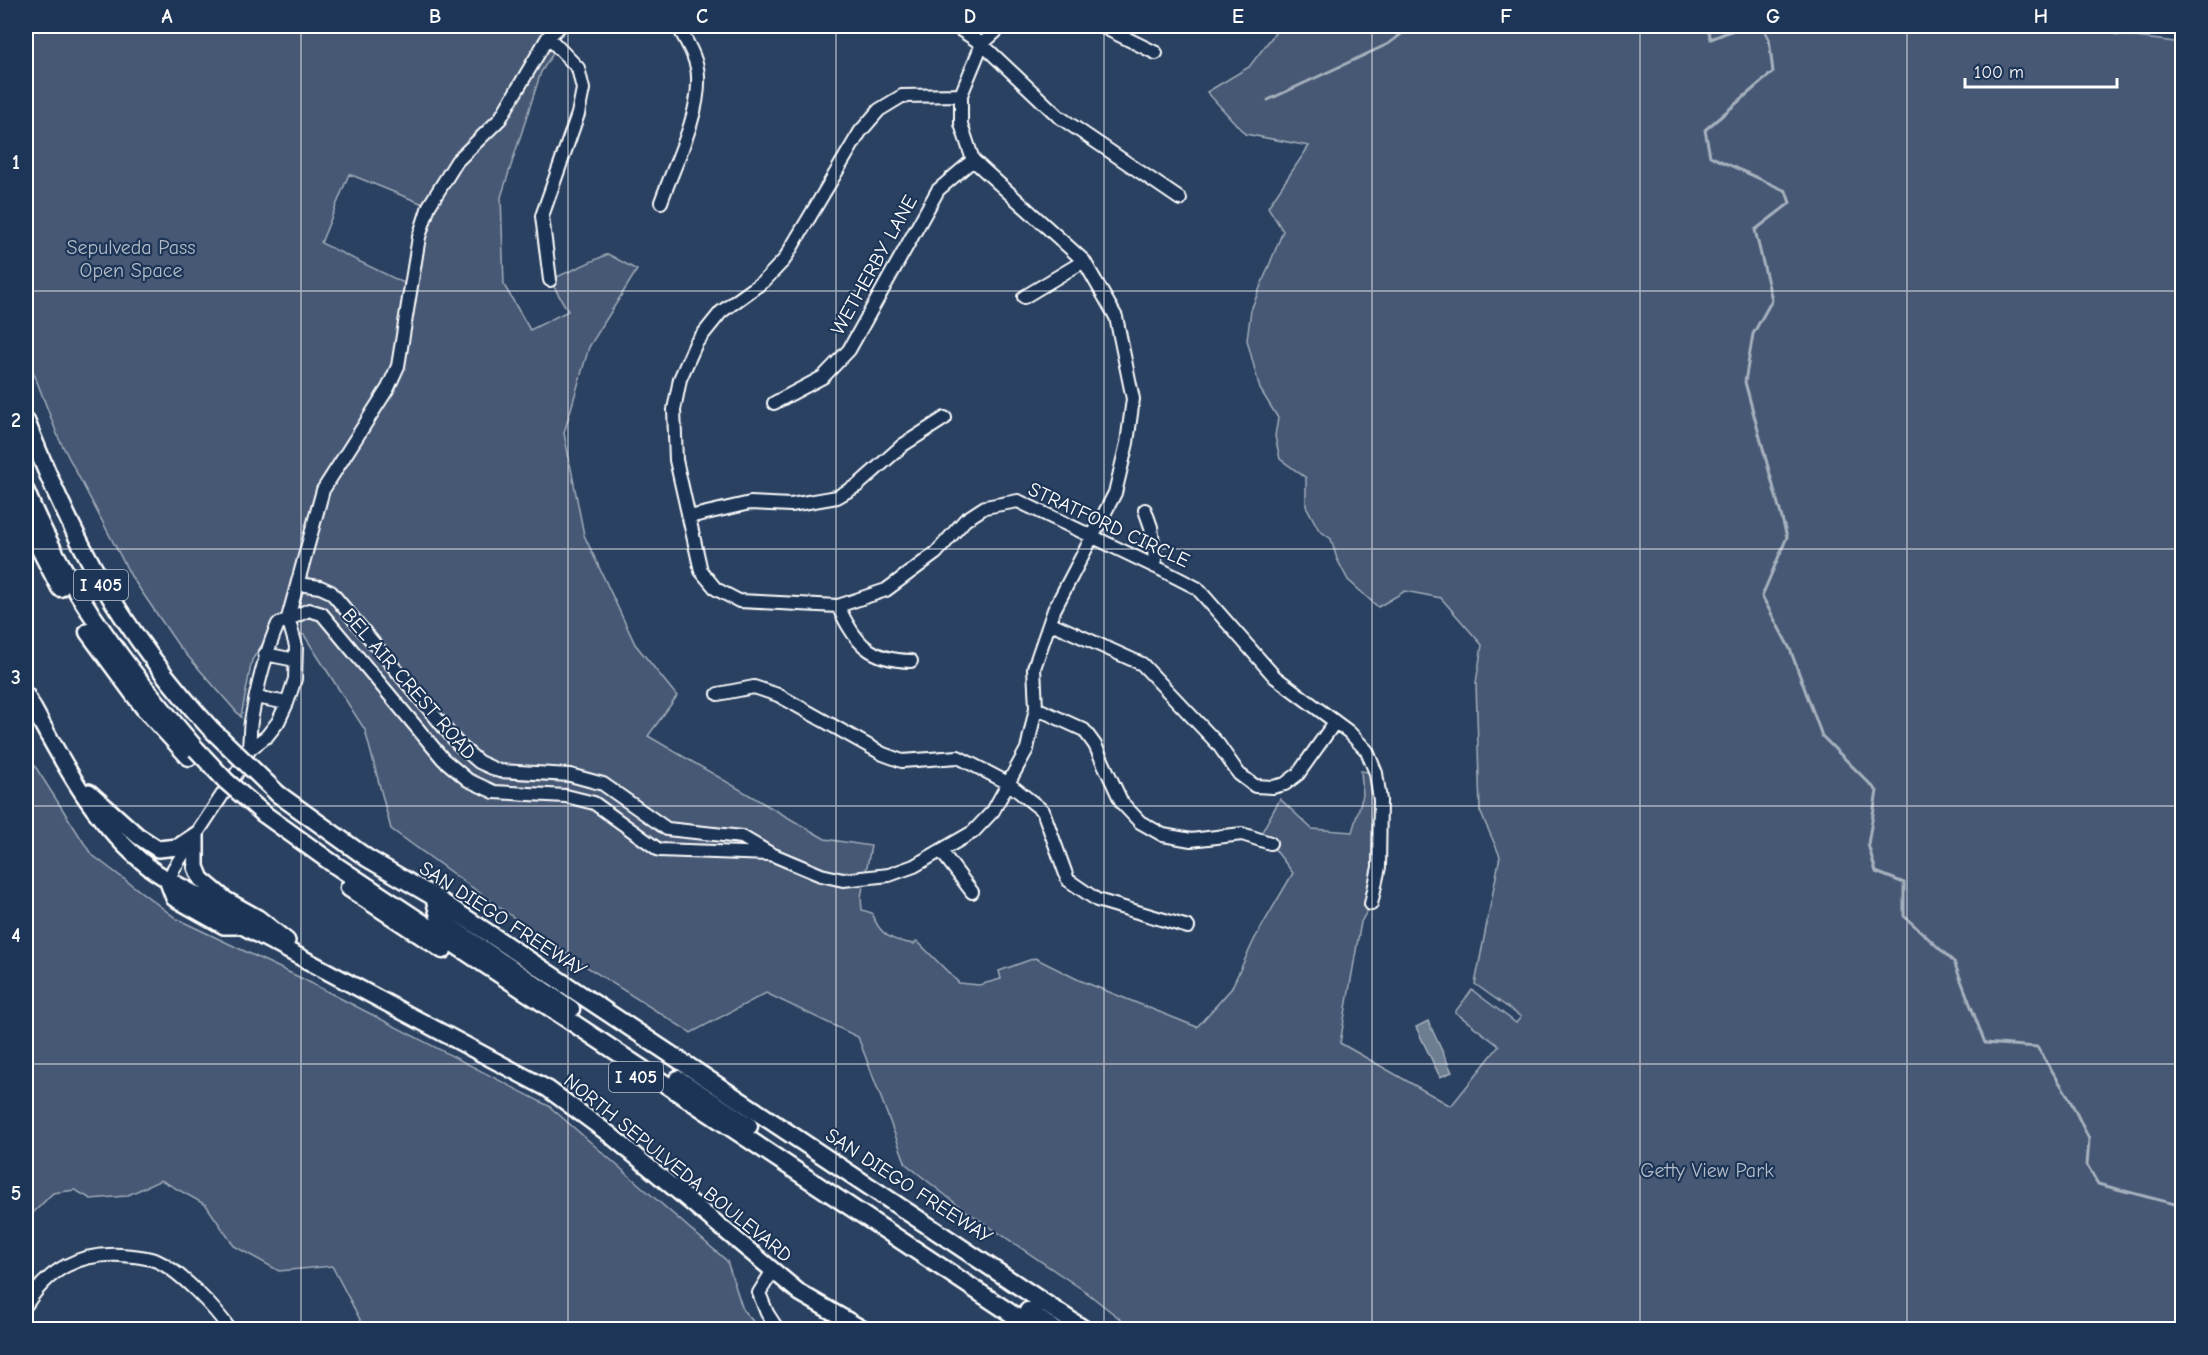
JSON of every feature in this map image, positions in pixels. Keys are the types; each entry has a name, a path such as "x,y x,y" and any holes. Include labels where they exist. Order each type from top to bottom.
{"highway":[{"name":"SAN DIEGO FREEWAY","path":"26,422 56,497 95,575 141,647 210,729 278,794 350,847 434,897 1085,1329"},
{"path":"26,492 54,554 105,638 193,754"},
{"name":"I 405","path":"26,522 59,586 101,652 144,708 261,818 348,887 1016,1329"},
{"path":"261,818 1036,1329"},
{"path":"434,897 440,920 1055,1329"}],"main road":[{"path":"26,695 68,771 149,845 164,850 178,847 196,835"},
{"name":"NORTH SEPULVEDA BOULEVARD","path":"68,771 105,824 132,853 168,882 182,885 229,912 242,926 527,1076 567,1102 609,1134 772,1272 819,1306 864,1329"},
{"path":"196,835 196,867 201,879 226,900 258,918 312,962"}],"street":[{"path":"168,882 174,868 250,749 267,736 278,723 287,703 295,679 296,646 288,618 323,490 388,388 398,366 419,237 429,206 457,161 500,119 548,38 560,26"},
{"path":"661,202 696,106 699,76 691,50 678,26"},
{"path":"955,26 982,44 1058,116 1180,199"},
{"name":"BEL AIR CREST ROAD","path":"298,584 320,587 331,592 458,744 479,762 499,771 570,775 603,784 667,829 742,837 771,854 821,875 843,880 889,875 941,851 973,832 993,811 1027,749 1036,708 1034,668 1054,610 1114,493 1127,443 1133,399 1116,317 1084,261 973,160 961,124 961,94 982,44 1002,26"},
{"path":"1101,26 1156,53"},
{"path":"548,38 578,68 583,89 578,114 542,216 550,280"},
{"name":"STRATFORD CIRCLE","path":"961,94 902,96 879,110 860,132 784,260 764,281 720,312 696,343 680,379 674,410 676,460 701,572 716,589 739,601 838,606 886,590 921,565 965,519 985,507 1018,501 1156,567 1197,588 1217,608 1256,658 1275,677 1335,722 1367,751 1376,773 1380,800 1379,867 1371,904"},
{"name":"WETHERBY LANE","path":"774,403 823,377 849,350 938,190 973,160"},
{"path":"1024,297 1084,261"},
{"path":"689,517 750,503 791,505 837,497 858,485 903,445 945,418"},
{"path":"1145,510 1151,527 1156,567"},
{"path":"838,606 851,635 864,648 890,660 911,661"},
{"name":"BEL AIR CREST ROAD","path":"288,618 309,610 322,614 443,759 468,780 494,792 566,796 594,803 659,850 771,854"},
{"path":"250,749 249,733 265,654 278,624 288,618"},
{"path":"1051,623 1142,664 1218,744 1246,781 1255,786 1273,787 1285,784 1298,774 1335,722"},
{"path":"265,654 295,660"},
{"path":"718,694 754,687 778,695 883,754 902,761 958,757 1008,783 1043,811 1068,880 1097,900 1188,927"},
{"path":"256,697 287,703"},
{"path":"1036,708 1084,730 1095,745 1122,803 1140,822 1163,835 1191,840 1242,834 1270,843"},
{"path":"941,851 972,892"},
{"path":"26,1305 52,1276 71,1262 93,1255 141,1256 157,1261 174,1272 230,1329"},
{"path":"772,1272 759,1293 766,1313 778,1329"}],"green space":[{"path":"26,26 560,26 548,37 557,47 541,72 501,197 504,285 530,330 568,311 550,280 608,254 637,270 589,347 564,433 584,535 635,644 677,696 648,736 825,839 871,846 861,897 862,910 872,913 878,927 887,936 906,943 914,944 917,941 959,983 979,985 1001,979 999,971 1035,958 1079,980 1197,1027 1231,989 1255,938 1293,873 1270,843 1258,839 1280,799 1312,829 1352,832 1363,795 1361,771 1376,773 1380,800 1371,904 1361,922 1340,1043 1451,1106 1499,1046 1455,1012 1472,990 1516,1023 1521,1017 1475,984 1500,856 1480,811 1476,683 1482,645 1441,598 1405,591 1378,607 1348,580 1337,559 1331,539 1319,530 1306,506 1306,478 1280,459 1275,436 1278,418 1260,389 1247,340 1251,310 1283,231 1268,207 1309,146 1245,134 1207,92 1249,67 1275,33 1273,26 2109,26 2113,34 2182,43 2182,1329 1133,1329 1086,1292 959,1206 906,1164 858,1037 766,993 691,1033 549,943 391,829 365,730 304,635 272,629 252,660 241,717 178,645 131,576 59,439 26,353","holes":["349,174 428,206 410,286 321,243"]},
{"path":"26,752 91,854 177,919 303,979 549,1106 727,1261 743,1310 760,1329 365,1329 332,1266 279,1271 234,1246 206,1205 161,1180 126,1196 91,1199 75,1190 53,1193 26,1220"}],"shaded area":[{"path":"1428,1021 1452,1072 1440,1077 1416,1027"}],"waterway":[{"path":"1268,100 1388,44 1412,26"},
{"path":"1707,26 1711,39 1743,26"},
{"path":"1762,26 1769,39 1773,72 1705,130 1710,156 1786,191 1790,203 1755,230 1772,300 1753,334 1745,382 1787,537 1762,596 1790,649 1822,736 1877,791 1868,844 1876,872 1904,883 1904,916 1954,962 1985,1043 2037,1047 2068,1096 2089,1139 2087,1165 2098,1184 2182,1206"}],"park label":[{"name":"Sepulveda Pass Open Space","path":"131,258"},
{"name":"Getty View Park","path":"1707,1170"}]}
